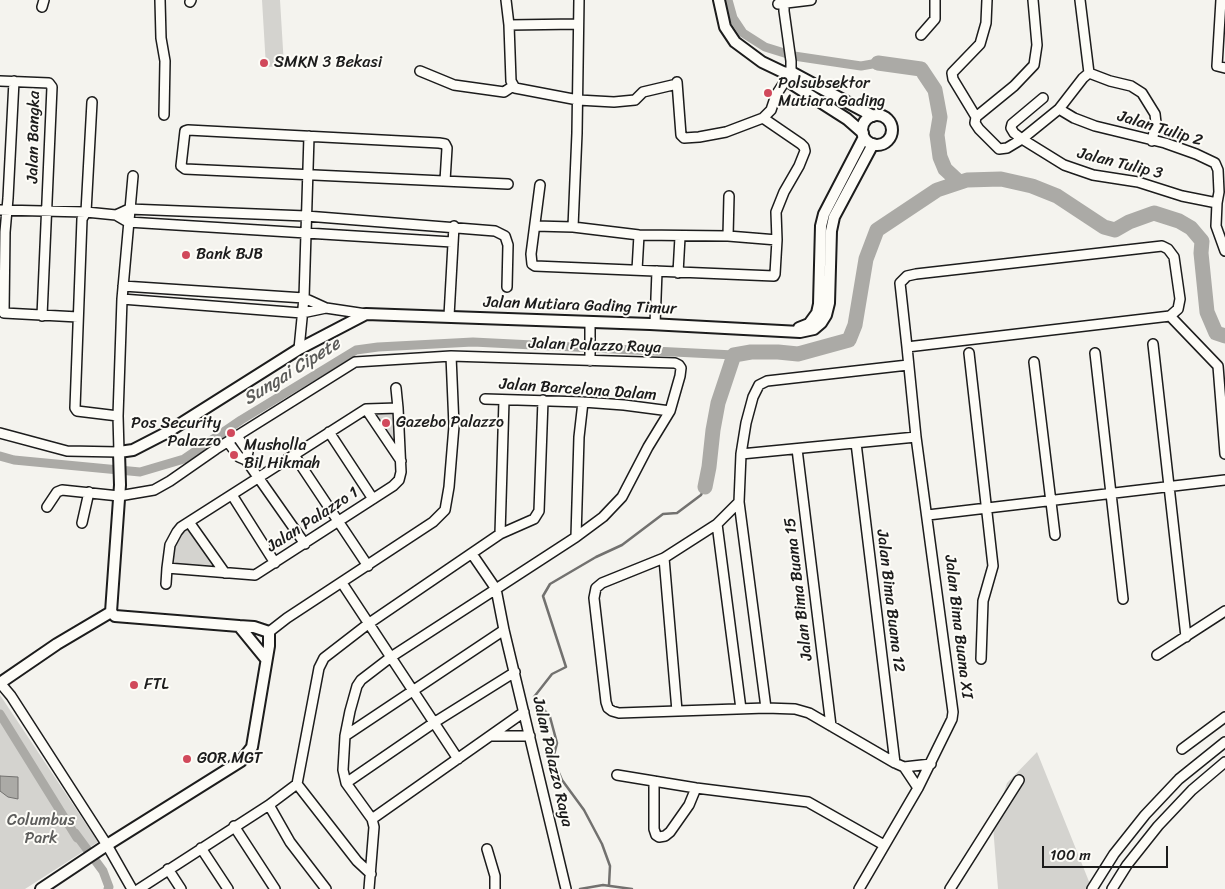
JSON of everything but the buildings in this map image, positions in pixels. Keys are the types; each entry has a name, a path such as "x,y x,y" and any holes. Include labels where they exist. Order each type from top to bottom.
{"main road":[{"path":"719,0 725,27 734,42 762,62 787,75 873,116 882,116 888,120 892,132 888,140 873,144 847,119 787,75"},
{"path":"792,330 809,324 816,313 821,292 822,219 864,135 865,122 873,116"},
{"name":"Jalan Mutiara Gading Timur","path":"120,456 166,433 300,349 366,314 806,331 814,329 826,315 829,303 831,231 834,217 873,144"},
{"path":"111,612 120,485 120,456"},
{"path":"41,889 241,761 252,747 269,646 269,632 254,627 115,616 111,612"},
{"path":"0,683 57,644 111,612"},
{"path":"240,626 266,659"}],"street":[{"path":"160,0 164,61 164,115"},
{"path":"506,0 509,24 511,81 513,86 517,89 578,100 614,102 635,100 644,92 677,83 681,134 684,138 726,132 763,118 771,110 787,75 791,61 782,4 811,0"},
{"path":"573,227 578,100 579,0"},
{"path":"921,35 935,19 936,0"},
{"path":"987,0 986,22 980,44 952,73 953,79 976,117 975,123 999,149 1007,148 1022,139 1059,109 1089,73"},
{"path":"976,117 1014,86 1034,65 1037,45 1033,0"},
{"path":"1080,0 1089,73"},
{"path":"1221,0 1216,66 1225,68"},
{"path":"509,24 578,24"},
{"path":"420,71 454,85 504,92 513,86"},
{"path":"1089,73 1131,86 1142,93 1155,114 1156,123 1152,141"},
{"name":"Jalan Bangka","path":"0,80 49,83 52,87 47,212"},
{"path":"14,81 2,236 4,313 78,317"},
{"path":"1022,139 1014,133 1011,128 1012,124 1043,98"},
{"path":"92,102 86,212 82,219 75,408 78,411 118,416"},
{"name":"Jalan Tulip 2","path":"1059,109 1074,118 1095,126 1165,143 1196,154 1214,164 1218,170 1219,192 1216,204"},
{"path":"540,185 531,254 532,265 774,276 778,240 776,212 805,151 801,144 763,118"},
{"path":"446,181 447,148 445,144 188,130 185,132 181,166 184,169 508,184"},
{"path":"300,349 304,298 309,136"},
{"name":"Jalan Tulip 3","path":"1022,139 1064,165 1093,175 1138,182 1182,196 1216,204"},
{"path":"0,433 67,451 120,456 118,416 122,299 133,176"},
{"path":"728,236 729,196"},
{"path":"1216,204 1216,226 1225,251"},
{"path":"116,215 129,209 306,216 454,226 495,231 504,236 508,245 506,287"},
{"path":"4,210 86,212 116,215 128,222 452,242"},
{"path":"42,316 47,212"},
{"path":"449,316 454,226"},
{"path":"535,226 573,227 639,235 680,237 728,236 778,240"},
{"path":"637,270 639,235"},
{"path":"678,273 680,237"},
{"name":"Jalan Bima Buana XI","path":"859,889 931,764 954,712 916,437 900,283 907,276 916,274 1162,246 1168,249 1174,256 1180,299 1178,309 1170,316"},
{"path":"655,324 657,272"},
{"name":"Jalan Mutiara Gading Timur","path":"123,286 304,298 326,308 366,314"},
{"name":"Jalan Mutiara Gading Timur","path":"122,299 302,313 326,308"},
{"path":"907,347 1170,316 1221,366 1225,454"},
{"path":"590,322 590,358"},
{"path":"1153,344 1186,637"},
{"path":"969,353 993,566 983,600 981,659"},
{"path":"1095,353 1123,599"},
{"path":"269,632 287,618 433,522 445,510 450,487 454,426 451,356"},
{"name":"Jalan Palazzo Raya","path":"47,507 57,492 62,490 119,496 154,490 355,362 451,356 590,358 675,363 679,365 680,376 670,411 648,447 622,497 603,517 576,537 496,588 504,630 566,887"},
{"path":"1034,362 1055,534"},
{"path":"766,708 739,502 741,454 753,397 759,385 767,381 908,365"},
{"name":"Jalan Palazzo 1","path":"167,568 255,575 393,486 399,480 401,472 396,388"},
{"name":"Jalan Barcelona Dalam","path":"485,399 583,402 670,411"},
{"path":"500,534 504,400"},
{"path":"139,889 269,805 297,784 321,662 368,624 500,534 534,519 540,511 543,400"},
{"path":"576,537 579,437 583,402"},
{"path":"166,584 168,556 174,537 189,522 366,409 398,408"},
{"path":"366,409 401,461"},
{"path":"329,432 373,499"},
{"path":"237,436 248,452 246,460"},
{"path":"741,454 916,437"},
{"path":"228,442 239,457 246,460 305,544"},
{"name":"Jalan Bima Buana 12","path":"856,443 900,765"},
{"name":"Jalan Bima Buana 15","path":"797,449 830,726"},
{"path":"294,455 368,566"},
{"path":"928,515 1225,480"},
{"path":"82,523 89,492"},
{"path":"232,495 276,563"},
{"path":"739,502 717,524 664,558 602,583 596,588 594,598 608,708 619,713 766,708 795,709 809,713 900,765 918,788"},
{"path":"189,522 225,573"},
{"path":"717,524 741,709"},
{"path":"369,889 374,827 372,818 346,783 343,770 345,736 350,711 359,682 391,657 496,588 472,554"},
{"path":"664,558 677,711"},
{"path":"342,583 435,722 458,760"},
{"path":"1157,655 1225,610"},
{"path":"345,736 504,630"},
{"path":"346,783 435,722 515,672"},
{"path":"0,683 11,696 107,845 132,889"},
{"path":"372,818 458,760 524,712"},
{"path":"1182,749 1225,717"},
{"path":"491,736 530,736"},
{"path":"1092,889 1114,854 1145,815 1179,779 1225,742"},
{"path":"1112,889 1127,865 1158,826 1192,790 1225,762"},
{"path":"900,765 931,764"},
{"path":"617,775 696,788 808,802 884,845"},
{"path":"1179,779 1192,790"},
{"path":"950,889 1019,780"},
{"path":"654,781 654,829 659,837 665,836 670,832 689,804 696,788"},
{"path":"297,784 357,861 371,874"},
{"path":"269,805 290,842 326,889"},
{"path":"234,826 275,889"},
{"path":"201,848 228,889"},
{"path":"487,848 494,876 494,889"},
{"path":"168,869 181,889"}],"green space":[{"path":"262,0 280,0 284,66 266,67"},
{"path":"393,411 395,446 372,412"},
{"path":"188,527 217,567 170,565 170,554 179,533"},
{"name":"Columbus Park","path":"0,695 98,842 25,889 0,889"},
{"path":"1037,752 1092,889 998,889 993,826 1007,783"}],"shaded area":[{"path":"0,776 18,777 18,799 8,797 0,791"}],"waterway":[{"path":"728,0 733,18 743,33 765,47 794,56 861,66 878,63"},
{"path":"878,63 921,69 935,90 940,117 937,135 940,157 945,169 959,182"},
{"path":"705,487 718,403 734,355 751,352 798,354 849,340 855,325 866,259 877,230 937,190 967,180 1001,179 1032,186 1057,196 1104,227 1115,230 1129,222 1154,213 1179,221 1191,228 1202,241 1201,253 1207,312 1216,333 1225,336"},
{"name":"Sungai Cipete","path":"0,456 14,460 140,472 184,459 241,420 356,350 473,342 734,355"},
{"path":"609,885 610,866 602,844 584,810 562,780 553,759 557,743 550,717 534,697 552,674 566,667 543,596 550,584 596,557 622,545 663,514 677,513 701,495 705,487"},
{"path":"0,714 77,838"},
{"path":"75,833 103,871 108,889"},
{"path":"580,889 603,885 632,889"}],"place":[{"name":"SMKN 3 Bekasi","path":"264,63"},
{"name":"Polsubsektor Mutiara Gading","path":"768,93"},
{"name":"Bank BJB","path":"186,255"},
{"name":"Gazebo Palazzo","path":"386,423"},
{"name":"Pos Security Palazzo","path":"231,433"},
{"name":"Musholla Bil Hikmah","path":"234,455"},
{"name":"FTL","path":"134,685"},
{"name":"GOR MGT","path":"187,759"}]}
